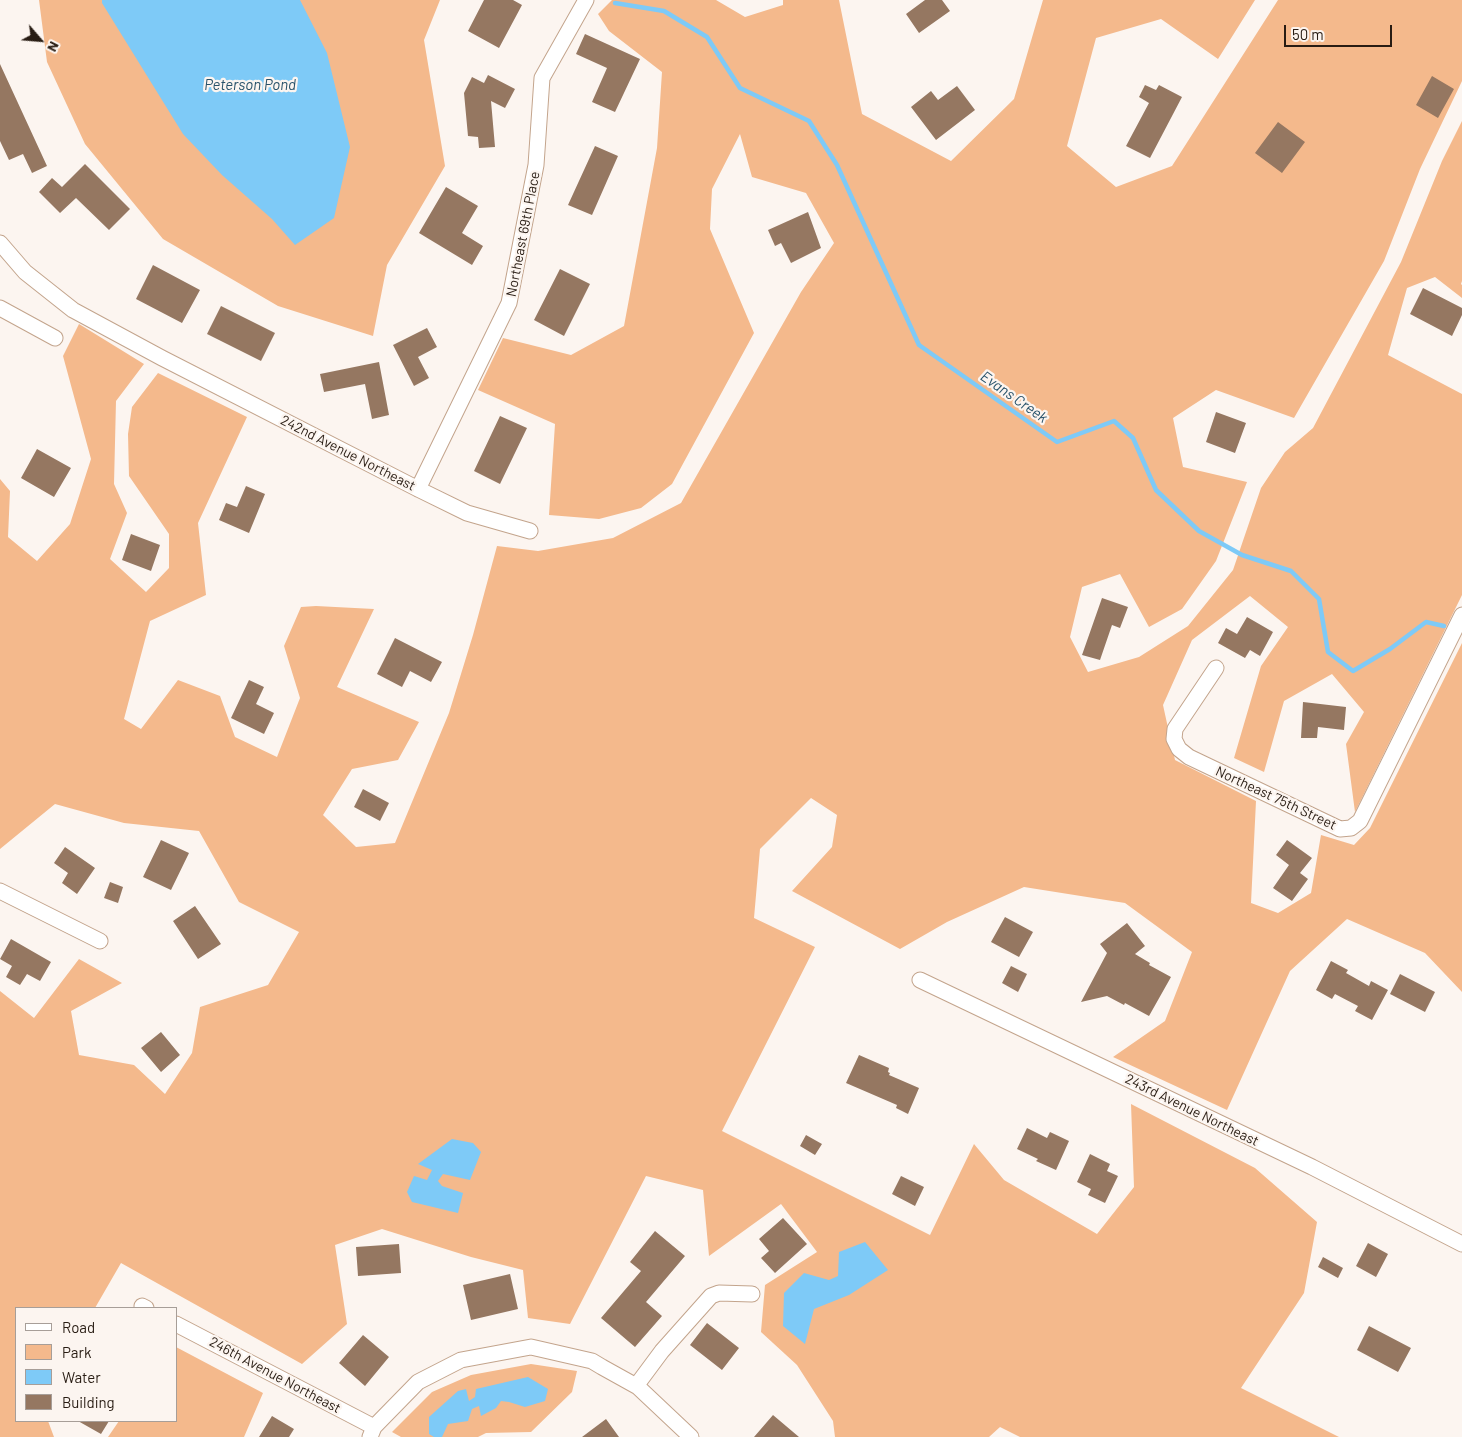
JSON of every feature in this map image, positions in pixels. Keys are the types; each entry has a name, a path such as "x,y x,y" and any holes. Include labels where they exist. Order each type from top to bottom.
{"street":[{"name":"Northeast 69th Place","path":"418,489 510,302 536,165 542,78 586,0"},
{"name":"242nd Avenue Northeast","path":"0,243 25,272 73,310 171,363 467,513 530,531"},
{"path":"0,308 55,338"},
{"name":"Northeast 75th Street","path":"1216,668 1175,729 1174,739 1179,749 1189,757 1340,829 1351,828 1360,821 1462,615"},
{"path":"0,891 100,941"},
{"name":"243rd Avenue Northeast","path":"920,980 1312,1168 1462,1244"},
{"path":"636,1386 662,1351 711,1296 719,1293 752,1294"},
{"name":"246th Avenue Northeast","path":"178,1325 372,1432"},
{"path":"372,1432 418,1382 461,1360 531,1347 592,1361 636,1386 691,1437"}],"green space":[{"path":"39,0 440,0 424,40 445,166 387,265 373,336 278,306 163,239 85,144 47,62"},
{"path":"612,0 716,0 745,17 783,5 783,0 839,0 862,114 951,161 1014,99 1043,0 1255,0 1218,59 1161,19 1096,38 1067,146 1116,187 1172,166 1278,0 1462,0 1462,81 1420,169 1384,261 1294,418 1216,390 1173,418 1183,467 1247,482 1216,561 1182,609 1149,627 1120,574 1082,587 1070,637 1088,672 1139,657 1188,626 1233,570 1261,488 1285,452 1313,428 1401,262 1442,161 1462,121 1462,298 1435,277 1407,288 1388,355 1462,394 1462,595 1355,812 1346,744 1364,712 1332,674 1284,701 1264,772 1234,758 1261,666 1288,627 1250,596 1192,640 1163,705 1175,760 1256,801 1251,903 1278,913 1311,893 1321,835 1354,845 1370,828 1462,643 1462,992 1425,953 1347,919 1290,971 1227,1110 1113,1057 1165,1021 1192,952 1125,903 1024,887 947,922 900,949 792,891 832,847 837,815 811,798 760,849 754,918 815,947 722,1131 930,1235 974,1144 1004,1180 1097,1234 1134,1187 1131,1104 1255,1168 1317,1222 1304,1293 1241,1388 1339,1437 1020,1437 1000,1427 989,1437 835,1437 833,1421 797,1365 761,1332 765,1285 817,1252 781,1204 709,1256 703,1190 646,1176 570,1324 528,1318 523,1270 471,1257 382,1229 335,1245 347,1324 302,1364 121,1263 96,1307 15,1307 15,1422 48,1422 54,1437 0,1437 0,991 34,1018 79,959 122,983 71,1011 79,1055 134,1065 165,1094 192,1053 200,1007 268,985 299,932 239,902 199,831 124,823 55,804 0,849 0,479 10,491 8,537 37,561 70,524 91,459 63,356 79,324 144,364 116,401 114,484 127,513 110,559 146,592 169,568 169,534 129,476 128,434 132,407 158,373 247,417 198,523 206,595 150,621 124,719 141,729 178,680 220,696 235,737 277,757 300,698 284,646 301,607 374,609 337,687 419,722 398,760 352,769 323,815 356,847 395,843 449,713 473,635 497,546 538,551 613,538 681,503 801,292 834,243 806,193 752,177 740,134 712,189 710,229 754,333 672,484 641,508 599,519 549,515 555,424 478,390 503,338 571,355 624,326 657,148 662,72 609,31 598,14"},
{"path":"178,1348 263,1393 244,1437 108,1437 118,1422 178,1422"},
{"path":"531,1364 577,1371 572,1392 531,1432 486,1433 478,1437 401,1437 392,1432 432,1392 471,1375"}],"water":[{"name":"Peterson Pond","path":"102,0 300,0 327,53 350,147 334,218 295,245 272,219 222,175 183,134 102,3"},
{"path":"452,1139 473,1143 481,1152 470,1180 443,1174 438,1181 442,1186 463,1193 458,1213 412,1202 407,1192 414,1176 427,1180 432,1170 418,1164"},
{"path":"865,1242 888,1270 849,1295 814,1309 805,1344 783,1326 784,1293 804,1273 829,1280 838,1276 839,1252"},
{"path":"528,1377 548,1389 545,1401 525,1407 501,1401 496,1408 481,1416 479,1406 472,1409 468,1421 448,1424 442,1437 434,1437 429,1434 429,1417 458,1391 466,1389 469,1401 475,1397 476,1389"}],"building":[{"path":"484,0 513,0 522,5 499,48 468,31"},
{"path":"925,0 942,0 950,11 919,33 906,14"},
{"path":"585,34 640,59 615,112 592,102 607,68 576,54"},
{"path":"0,64 47,166 32,173 23,154 9,160 0,141"},
{"path":"488,75 515,89 505,108 491,101 495,147 479,148 478,137 468,136 464,93 472,77 484,83"},
{"path":"1432,76 1454,89 1438,118 1416,105"},
{"path":"1145,85 1156,90 1159,85 1182,97 1150,158 1126,146 1149,103 1139,97"},
{"path":"957,86 975,110 936,140 911,107 931,91 938,100"},
{"path":"1278,122 1305,142 1282,173 1255,153"},
{"path":"595,146 618,156 592,215 568,205"},
{"path":"85,164 130,209 109,230 76,198 60,213 39,192 52,178 62,187"},
{"path":"446,187 478,206 462,233 483,246 472,265 419,233"},
{"path":"808,212 821,248 791,263 781,243 775,246 768,230"},
{"path":"153,265 200,290 182,323 136,299"},
{"path":"560,269 590,284 564,336 534,320"},
{"path":"1423,288 1462,308 1462,315 1452,336 1410,314"},
{"path":"221,306 275,333 261,361 207,334"},
{"path":"427,328 437,347 418,357 429,378 414,386 393,345"},
{"path":"379,362 389,415 372,419 365,384 324,392 320,374"},
{"path":"1216,412 1246,423 1235,453 1206,442"},
{"path":"500,416 527,428 500,484 474,471"},
{"path":"37,449 71,468 54,497 21,478"},
{"path":"246,486 265,494 249,533 219,520 226,503 237,507"},
{"path":"131,534 160,545 151,571 122,560"},
{"path":"1102,598 1128,607 1120,628 1112,625 1100,660 1082,655"},
{"path":"1247,617 1273,632 1260,656 1250,650 1245,658 1218,643 1226,628 1237,634"},
{"path":"395,638 442,662 431,682 410,671 402,687 377,674"},
{"path":"249,680 264,687 256,704 274,713 264,734 231,718"},
{"path":"1303,702 1346,707 1344,730 1318,727 1317,738 1301,738"},
{"path":"363,789 389,803 380,821 354,807"},
{"path":"161,840 189,853 171,890 143,877"},
{"path":"1287,840 1312,858 1300,873 1308,879 1292,901 1273,888 1289,865 1276,855"},
{"path":"65,847 95,868 77,894 62,883 68,873 54,863"},
{"path":"110,882 123,887 118,903 104,898"},
{"path":"195,906 221,944 198,959 173,921"},
{"path":"1005,917 1033,932 1019,957 991,942"},
{"path":"1127,923 1145,946 1135,954 1150,963 1149,965 1171,977 1149,1016 1107,996 1081,1002 1107,953 1100,944"},
{"path":"11,939 51,962 40,981 27,974 20,985 6,977 12,966 0,959"},
{"path":"1331,961 1348,970 1346,973 1369,986 1371,981 1388,990 1372,1020 1355,1011 1358,1006 1335,994 1332,999 1316,990"},
{"path":"1011,966 1027,974 1018,992 1002,983"},
{"path":"1400,974 1435,992 1425,1012 1390,994"},
{"path":"161,1032 180,1055 161,1072 141,1048"},
{"path":"859,1055 889,1068 889,1075 919,1088 908,1114 896,1108 897,1105 846,1083"},
{"path":"1027,1128 1047,1138 1050,1132 1069,1141 1056,1170 1036,1161 1038,1159 1017,1149"},
{"path":"806,1135 822,1144 815,1155 800,1146"},
{"path":"1090,1154 1110,1164 1107,1171 1118,1176 1105,1203 1088,1195 1091,1189 1077,1182"},
{"path":"901,1176 924,1187 915,1206 892,1194"},
{"path":"783,1218 807,1244 775,1273 761,1258 769,1251 759,1239"},
{"path":"655,1231 685,1256 646,1302 662,1316 635,1347 601,1318 641,1271 630,1262"},
{"path":"1368,1243 1388,1254 1376,1277 1356,1266"},
{"path":"399,1244 401,1273 358,1276 356,1247"},
{"path":"1323,1257 1343,1268 1338,1278 1318,1267"},
{"path":"510,1274 518,1309 471,1320 463,1285"},
{"path":"707,1323 739,1348 722,1370 690,1345"},
{"path":"1369,1326 1411,1348 1398,1372 1357,1350"},
{"path":"363,1335 389,1357 365,1386 339,1363"},
{"path":"773,1415 799,1437 754,1437"},
{"path":"272,1416 294,1429 289,1437 259,1437"},
{"path":"606,1419 619,1437 582,1437"},
{"path":"80,1422 108,1422 101,1434"}],"waterway":[{"name":"Evans Creek","path":"615,3 664,11 707,37 740,88 809,121 837,165 919,345 1057,442 1114,421 1133,438 1156,490 1199,531 1242,555 1291,571 1319,599 1328,652 1353,671 1390,649 1426,622 1444,626"}]}
